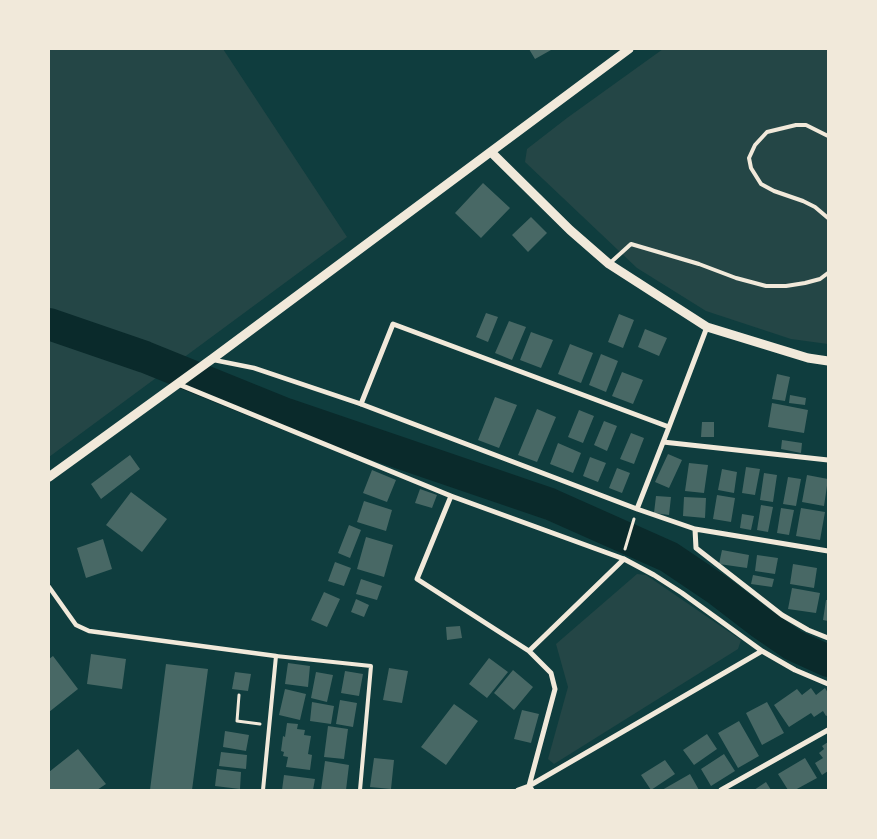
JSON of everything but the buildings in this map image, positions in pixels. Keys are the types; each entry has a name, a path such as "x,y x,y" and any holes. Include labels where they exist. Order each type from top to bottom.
{"street":[{"path":"49,478 629,49"},
{"path":"492,152 570,230 609,264 707,327 808,358 828,361"},
{"path":"361,404 393,324 669,427"},
{"path":"637,509 707,327"},
{"path":"212,359 254,368 361,404 637,509 696,529 828,551"},
{"path":"177,384 451,496 624,560 654,575 682,593 762,651 794,670 828,684"},
{"path":"663,442 828,460"},
{"path":"451,496 417,579 529,651 551,673 555,689 530,788"},
{"path":"696,529 696,548 782,615 808,630 828,638"},
{"path":"529,651 624,560"},
{"path":"49,586 76,625 89,631 276,656"},
{"path":"518,790 530,788 762,651"},
{"path":"720,790 828,730"}],"lane":[{"path":"828,136 806,125 767,132 755,145 750,158 751,168 762,184 774,191 803,201 828,218"},
{"path":"609,264 631,244 766,286 786,286 805,283 820,279 828,273"},
{"path":"263,790 276,656 371,666 360,790"}],"path":[{"path":"625,546 632,528"},
{"path":"239,695 237,721 270,725"}],"shaded area":[{"path":"49,49 223,49 347,237 49,457"},
{"path":"663,49 828,49 828,344 791,339 706,311 637,268 525,162 527,149"},
{"path":"637,574 646,575 741,640 738,649 554,764 548,759 568,687 556,644"}],"waterway":[{"path":"49,324 145,357 286,414 550,504 669,557 793,645 828,661"}]}
